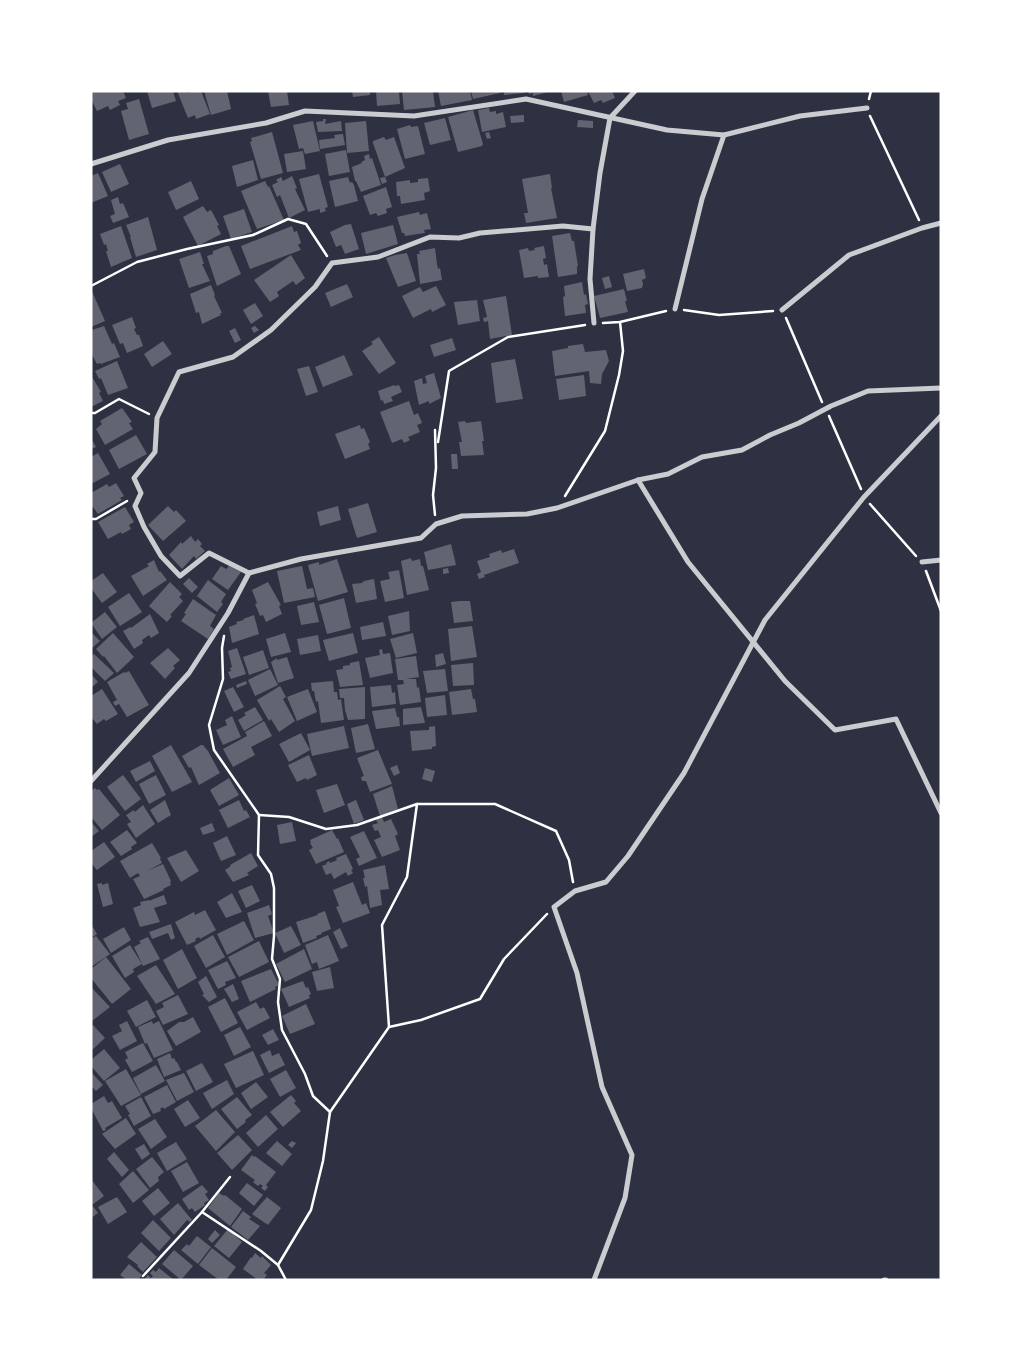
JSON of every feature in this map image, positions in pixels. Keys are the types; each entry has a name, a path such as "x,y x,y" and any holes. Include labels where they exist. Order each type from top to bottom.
{"street":[{"path":"525,91 526,98"},
{"path":"594,323 590,279 593,229 600,173 610,118 635,91"},
{"path":"91,164 168,140 266,123 304,111 414,116 526,98 667,130 724,134 800,116 867,108"},
{"path":"675,308 702,199 724,134"},
{"path":"782,310 849,255 922,228 941,223"},
{"path":"593,229 564,226 480,233 459,238 430,237 378,257 332,263 315,287 263,336 233,357 179,372 157,418 155,452 134,478 141,493 135,506 144,528 161,556 180,576 209,553 249,573 301,558 421,538 436,524 462,516 527,514 557,508 638,480 668,474 702,458 742,450 825,409 868,391 941,388"},
{"path":"594,1280 625,1198 632,1155 602,1087 577,973 554,907 575,891 606,882 628,856 684,773 765,620 864,497 941,416"},
{"path":"638,480 688,562 785,681 835,730 896,719 941,813"},
{"path":"922,562 941,560"},
{"path":"91,781 189,673 228,613 249,573"}],"path":[{"path":"871,91 867,108 922,228"},
{"path":"91,286 137,262 253,234 288,219 306,224 332,263"},
{"path":"438,442 449,371 508,338 594,323 620,322 675,308 719,315 782,310 864,497 922,562 941,611"},
{"path":"557,508 605,431 623,351 620,322"},
{"path":"91,413 95,413 119,399 157,418"},
{"path":"435,430 436,468 433,495 436,524"},
{"path":"91,519 96,519 141,493"},
{"path":"225,630 222,648 223,679 209,725 210,733 214,750 259,815 258,855 271,874 274,888 272,959 280,979 278,1002 282,1030 305,1074 313,1096 330,1112"},
{"path":"259,815 289,817 326,830 357,825 417,804 495,804 556,831 569,860 575,891"},
{"path":"278,1265 311,1210 323,1160 330,1112 389,1027 382,925 407,877 417,804"},
{"path":"389,1027 421,1020 480,1000 504,959 554,907"},
{"path":"143,1276 202,1212 230,1177"},
{"path":"202,1212 278,1265 286,1280"}],"building":[{"path":"91,91 123,91 126,98 118,101 120,105 110,110 108,106 97,111 91,99"},
{"path":"147,91 173,91 176,101 152,108"},
{"path":"177,91 187,91 188,93 201,91 210,114 196,119 195,115 188,118"},
{"path":"204,91 227,91 231,109 211,115"},
{"path":"268,91 287,91 289,105 271,107"},
{"path":"352,91 370,91 370,95 353,97"},
{"path":"376,91 399,91 400,104 377,106"},
{"path":"402,91 433,91 435,107 404,110"},
{"path":"438,91 470,91 472,100 441,106"},
{"path":"471,91 500,91 500,93 473,99"},
{"path":"504,91 524,91 524,93 504,95"},
{"path":"528,91 548,92 533,96 533,93 529,94"},
{"path":"561,91 587,91 588,95 564,102"},
{"path":"588,91 612,91 615,98 603,103 601,100 594,103"},
{"path":"139,99 149,134 129,140 121,111 128,109 126,103"},
{"path":"489,108 490,112 496,111 496,114 503,112 506,127 482,132 478,110"},
{"path":"473,110 483,144 482,146 458,152 448,117"},
{"path":"524,115 524,122 511,123 510,116"},
{"path":"445,118 451,140 430,145 424,123"},
{"path":"323,119 326,119 325,124 341,121 342,131 318,132 316,122 323,121"},
{"path":"578,120 593,121 593,128 577,127"},
{"path":"313,121 320,151 305,154 303,148 299,149 293,125"},
{"path":"366,121 369,151 347,153 345,123"},
{"path":"410,125 411,127 418,126 425,154 405,159 397,129"},
{"path":"272,132 283,173 261,179 250,142 252,141 251,138"},
{"path":"489,132 491,138 487,139 485,133"},
{"path":"343,134 345,145 320,149 319,140 335,138 334,135"},
{"path":"384,137 386,140 394,137 405,168 385,177 373,143 373,141"},
{"path":"346,150 350,172 329,176 325,154"},
{"path":"303,151 306,169 287,172 284,154"},
{"path":"369,154 381,185 361,192 355,181 352,167 362,163 365,160 364,156"},
{"path":"253,160 258,180 237,187 232,166"},
{"path":"120,164 129,184 111,192 102,172"},
{"path":"98,173 108,196 91,203 91,176"},
{"path":"319,174 328,207 325,208 326,211 320,213 320,209 308,212 299,179"},
{"path":"550,174 557,218 526,223 524,213 528,213 522,179"},
{"path":"292,176 297,188 295,189 305,210 289,218 280,195 277,197 272,185 278,182 276,180 281,177 283,181"},
{"path":"348,177 350,183 352,182 354,185 358,201 335,207 329,181"},
{"path":"385,177 387,182 382,184 380,178"},
{"path":"428,178 430,191 424,193 425,200 401,204 400,196 397,196 396,182 410,180 410,183 418,182 418,179"},
{"path":"191,181 199,199 176,210 168,192"},
{"path":"265,181 284,220 257,229 241,191"},
{"path":"386,187 392,207 386,209 387,213 378,216 376,213 370,215 363,196"},
{"path":"118,197 120,204 123,203 129,217 113,223 110,216 115,214 111,200"},
{"path":"203,206 207,212 211,210 219,225 217,226 221,234 198,246 183,217"},
{"path":"244,209 252,232 231,239 223,216"},
{"path":"419,212 420,215 427,213 431,229 424,230 425,233 405,236 402,233 397,217"},
{"path":"148,217 157,250 136,257 126,225"},
{"path":"351,224 359,249 345,254 341,245 336,247 330,232"},
{"path":"393,225 398,244 366,254 361,233"},
{"path":"121,226 132,258 111,267 106,244 104,245 100,234"},
{"path":"292,226 294,232 297,231 301,243 298,245 301,250 250,269 241,246"},
{"path":"570,233 572,241 574,241 578,266 577,274 558,277 552,236"},
{"path":"229,246 241,274 217,286 207,256 213,254 213,251"},
{"path":"544,246 546,258 543,259 544,265 547,264 549,277 524,278 519,250 528,248 529,251"},
{"path":"435,248 438,269 440,268 442,280 420,284 417,254 420,254 419,251"},
{"path":"200,252 204,264 202,264 210,281 189,288 179,259"},
{"path":"407,253 416,281 398,287 386,258"},
{"path":"291,255 305,278 296,285 293,281 277,292 279,296 270,302 254,280"},
{"path":"644,269 646,278 642,280 642,288 627,291 623,274"},
{"path":"609,276 612,287 605,289 602,278"},
{"path":"582,282 588,304 585,305 586,313 565,316 564,286"},
{"path":"347,284 353,297 331,307 325,293"},
{"path":"211,285 222,313 202,324 199,312 196,313 190,294"},
{"path":"436,286 446,305 432,312 431,309 413,318 402,296 420,287 423,292"},
{"path":"91,289 105,321 91,327"},
{"path":"624,289 628,312 600,318 594,296"},
{"path":"506,296 512,335 490,339 488,321 484,322 483,318 487,317 483,300"},
{"path":"477,300 480,321 458,325 454,302"},
{"path":"255,303 263,316 251,324 243,310"},
{"path":"132,317 136,328 134,329 137,335 139,335 143,346 127,353 123,343 120,344 112,325"},
{"path":"104,326 120,357 97,364 91,353 91,333 92,330"},
{"path":"255,326 259,330 254,333 251,328"},
{"path":"235,328 241,340 235,343 229,331"},
{"path":"379,337 396,363 379,374 362,351 373,344 371,342"},
{"path":"452,338 456,350 434,357 430,345"},
{"path":"163,341 172,354 152,367 144,354"},
{"path":"583,344 585,352 606,350 609,361 602,374 601,384 590,383 589,371 555,376 552,351"},
{"path":"344,355 353,375 323,387 315,367"},
{"path":"515,359 523,399 496,403 491,363"},
{"path":"117,361 128,388 108,395 101,378 99,379 95,371"},
{"path":"309,366 318,392 306,396 297,369"},
{"path":"434,373 441,398 429,404 429,401 419,405 414,381 422,378 423,384 427,383 425,376"},
{"path":"91,375 101,392 99,393 103,401 91,407"},
{"path":"584,375 586,396 559,400 556,379"},
{"path":"399,385 402,392 391,397 393,401 384,404 378,391"},
{"path":"409,401 414,415 418,413 422,423 417,425 420,432 408,437 410,440 404,443 402,439 392,443 380,412"},
{"path":"122,408 132,422 129,423 133,429 105,445 96,429 102,424 100,421"},
{"path":"465,421 466,423 481,421 484,455 461,456 459,442 462,442 458,422"},
{"path":"360,425 361,429 364,428 370,442 368,444 370,449 345,459 335,434"},
{"path":"136,435 147,454 119,469 109,450"},
{"path":"91,438 96,447 91,449"},
{"path":"98,453 110,474 91,484 91,457"},
{"path":"451,454 457,454 458,469 452,469"},
{"path":"116,483 124,496 120,498 122,500 98,514 93,507 91,508 91,493 107,484 109,487"},
{"path":"368,503 377,532 357,538 348,509"},
{"path":"168,506 174,512 176,510 186,521 163,541 148,525"},
{"path":"338,506 341,520 320,526 317,512"},
{"path":"125,507 134,522 129,525 131,529 108,539 98,522"},
{"path":"191,536 195,542 198,539 202,544 200,546 205,551 196,559 194,556 182,569 169,555 181,542 182,544"},
{"path":"451,544 456,565 428,570 424,552"},
{"path":"514,549 519,563 484,575 485,577 479,579 477,574 481,572 477,561 490,557 489,554 501,550 502,553"},
{"path":"411,558 412,561 420,559 429,590 407,595 401,561"},
{"path":"337,559 348,592 318,601 308,565 319,562 319,565"},
{"path":"154,560 159,572 167,580 143,596 131,576 149,566 147,564"},
{"path":"221,566 226,569 229,566 241,572 228,590 212,579"},
{"path":"302,566 307,589 313,588 315,597 284,603 277,571"},
{"path":"448,568 449,573 443,574 443,569"},
{"path":"399,570 404,598 385,602 380,581 390,579 388,572"},
{"path":"103,573 117,592 102,603 91,588 91,581"},
{"path":"189,578 198,587 192,593 183,584"},
{"path":"374,579 377,599 356,603 352,584"},
{"path":"208,580 226,594 221,602 223,604 217,612 197,596"},
{"path":"170,582 182,594 179,597 183,601 170,615 172,616 167,622 149,606"},
{"path":"268,582 281,605 279,606 282,614 266,622 263,615 260,616 252,590"},
{"path":"129,593 142,612 120,626 108,607"},
{"path":"344,598 351,628 327,634 319,605"},
{"path":"193,599 216,615 210,626 214,629 208,639 181,621"},
{"path":"470,601 473,621 454,623 451,602"},
{"path":"314,602 319,622 301,625 297,606"},
{"path":"409,611 410,631 392,635 388,616"},
{"path":"105,612 117,627 102,639 91,623"},
{"path":"150,614 159,633 151,638 149,635 142,640 143,643 134,649 123,631 131,628"},
{"path":"254,615 259,634 232,643 229,627"},
{"path":"383,622 386,636 362,640 360,627"},
{"path":"472,626 477,657 451,661 448,629"},
{"path":"91,632 100,641 91,649"},
{"path":"113,633 134,657 117,673 96,649"},
{"path":"285,633 291,652 271,657 266,639"},
{"path":"353,633 358,653 329,661 323,640"},
{"path":"413,633 417,653 396,658 390,639"},
{"path":"318,635 321,651 300,655 297,639"},
{"path":"168,648 180,660 173,666 175,668 165,679 150,663"},
{"path":"237,648 246,674 231,679 228,672 231,671 230,668 232,667 228,651"},
{"path":"382,649 383,654 390,653 393,673 370,678 365,658 380,655 379,650"},
{"path":"263,650 269,668 249,675 243,657"},
{"path":"443,653 446,664 436,667 435,655"},
{"path":"94,654 114,673 105,681 91,667 91,657"},
{"path":"416,656 419,677 406,679 416,679 421,702 400,705 397,685 404,684 403,680 398,680 395,659"},
{"path":"287,657 294,678 278,683 271,662 277,658 277,660"},
{"path":"359,661 363,685 340,687 336,670 343,669 343,666"},
{"path":"473,663 474,685 453,686 451,665"},
{"path":"270,669 278,685 255,696 248,680"},
{"path":"445,669 448,691 427,693 423,671"},
{"path":"129,671 149,705 127,717 119,704 115,706 113,702 117,700 107,682"},
{"path":"91,674 98,682 91,688"},
{"path":"246,681 247,684 237,688 236,685"},
{"path":"333,681 334,692 337,692 338,700 341,699 344,720 321,723 318,701 316,702 311,683"},
{"path":"391,685 392,693 395,692 396,704 372,707 370,687"},
{"path":"280,686 286,697 283,699 295,721 279,732 271,719 269,721 257,700"},
{"path":"233,687 244,707 234,712 224,691"},
{"path":"365,687 365,719 348,720 344,698 340,698 339,689"},
{"path":"102,689 118,714 106,721 104,719 97,724 91,717 91,696"},
{"path":"308,689 317,712 297,721 287,697"},
{"path":"471,689 477,712 452,715 449,692"},
{"path":"445,695 447,715 427,717 425,698"},
{"path":"255,707 263,720 244,731 238,720 246,715 244,713"},
{"path":"421,707 425,723 403,725 403,709"},
{"path":"395,708 400,726 376,729 372,711"},
{"path":"232,716 241,737 223,745 216,730 227,725 225,720"},
{"path":"264,721 272,736 251,747 255,755 233,767 223,749 247,736 245,732"},
{"path":"368,724 375,749 356,753 351,728"},
{"path":"344,726 349,748 312,756 307,734"},
{"path":"435,726 436,746 432,747 432,749 412,751 410,731 429,730 429,727"},
{"path":"301,733 310,750 289,762 279,744"},
{"path":"171,745 192,782 172,792 152,756"},
{"path":"201,745 208,751 220,773 199,785 191,767 189,768 182,756"},
{"path":"378,750 392,784 370,792 366,781 362,781 361,777 364,776 357,758"},
{"path":"309,755 317,775 297,782 288,765"},
{"path":"150,761 155,771 136,782 130,771"},
{"path":"397,765 400,773 394,776 390,768"},
{"path":"425,768 435,771 432,782 422,779"},
{"path":"123,775 141,799 125,811 107,787"},
{"path":"156,775 166,795 149,804 139,784"},
{"path":"229,778 239,795 219,806 210,790"},
{"path":"337,784 345,805 324,813 316,790"},
{"path":"392,786 398,809 380,816 373,794"},
{"path":"95,788 99,789 120,815 102,830 91,817 91,791"},
{"path":"165,800 171,815 158,823 150,810"},
{"path":"239,800 244,811 246,810 250,817 228,828 219,810"},
{"path":"356,800 364,820 354,824 347,804"},
{"path":"143,805 155,824 136,838 127,824 131,822 126,815 134,810 135,812"},
{"path":"382,817 384,822 391,819 398,834 395,836 400,850 382,857 374,840 381,837 378,830 375,831 372,825 378,823 376,820"},
{"path":"292,822 296,841 280,844 277,825"},
{"path":"91,823 99,831 91,837"},
{"path":"212,823 215,831 203,835 200,828"},
{"path":"127,830 137,843 131,847 132,849 121,856 110,842"},
{"path":"332,830 344,852 316,864 309,850 313,848 310,840"},
{"path":"364,831 377,858 359,866 356,859 360,857 350,837"},
{"path":"227,836 236,855 221,861 213,843"},
{"path":"104,842 115,857 97,870 91,863 91,851"},
{"path":"152,843 162,863 147,871 163,864 171,885 144,899 133,879 140,876 138,873 130,878 120,861"},
{"path":"186,850 199,871 181,882 167,858"},
{"path":"251,853 258,866 247,873 249,875 233,882 225,870"},
{"path":"346,854 353,873 348,876 346,872 334,879 331,873 326,875 322,866"},
{"path":"385,865 389,889 380,890 382,905 370,908 363,870"},
{"path":"353,882 362,905 366,903 370,913 343,923 336,907 339,906 333,890"},
{"path":"102,883 102,885 108,883 113,904 103,907 97,884"},
{"path":"252,885 260,901 246,908 238,891"},
{"path":"232,893 242,912 226,918 217,902"},
{"path":"164,895 167,904 154,908 160,922 140,927 133,908 141,905 140,902 151,901"},
{"path":"269,905 272,914 268,916 274,933 255,938 247,913"},
{"path":"205,910 216,930 200,939 199,937 195,939 196,941 187,945 175,922 194,912 195,915"},
{"path":"325,911 331,929 316,936 317,938 303,943 296,922"},
{"path":"244,921 254,940 227,955 217,934"},
{"path":"91,924 97,934 91,938"},
{"path":"171,924 175,938 171,940 168,933 152,939 149,932"},
{"path":"291,926 301,945 284,953 275,933"},
{"path":"124,927 131,940 111,953 103,939"},
{"path":"340,928 348,946 341,949 333,932"},
{"path":"213,935 225,957 206,968 194,946"},
{"path":"328,935 339,961 319,969 317,962 312,964 305,945"},
{"path":"96,936 110,954 91,967 91,939"},
{"path":"148,937 160,959 143,966 134,947 141,943 139,941"},
{"path":"259,941 269,962 239,977 228,957"},
{"path":"130,945 142,964 133,969 134,972 125,978 112,956"},
{"path":"182,949 197,978 178,989 163,960"},
{"path":"304,949 312,969 285,982 276,964"},
{"path":"106,957 131,989 112,1004 91,978 91,969"},
{"path":"227,961 236,978 225,982 226,985 218,989 208,970"},
{"path":"156,965 175,994 156,1004 137,976"},
{"path":"330,967 334,988 317,991 312,972"},
{"path":"271,969 279,985 275,987 276,989 250,1002 241,981"},
{"path":"206,976 217,997 209,1002 202,995 204,994 198,982"},
{"path":"303,981 311,994 309,995 310,998 289,1007 281,989"},
{"path":"233,984 239,999 232,1002 224,989"},
{"path":"91,987 110,1007 92,1021 91,1020"},
{"path":"178,995 188,1014 163,1025 156,1011 164,1007 162,1003"},
{"path":"225,998 238,1023 221,1032 208,1007"},
{"path":"147,1000 156,1017 136,1027 127,1011"},
{"path":"256,1002 260,1009 264,1007 270,1018 247,1030 237,1012"},
{"path":"306,1004 315,1024 290,1034 282,1016"},
{"path":"193,1017 201,1032 176,1046 167,1031 179,1022 184,1022"},
{"path":"127,1021 137,1041 120,1050 112,1036 122,1031 119,1025"},
{"path":"152,1021 153,1024 159,1021 173,1050 154,1058 147,1043 145,1044 138,1027"},
{"path":"93,1025 105,1038 91,1051 91,1027"},
{"path":"240,1027 251,1047 234,1056 224,1035"},
{"path":"273,1029 279,1040 268,1045 262,1035"},
{"path":"143,1043 153,1061 132,1072 125,1060 128,1058 125,1052"},
{"path":"104,1049 120,1068 104,1081 91,1066 91,1060"},
{"path":"270,1050 272,1056 279,1053 285,1065 269,1073 260,1055"},
{"path":"253,1051 264,1075 236,1088 224,1064"},
{"path":"170,1053 172,1059 174,1058 181,1070 164,1077 157,1059"},
{"path":"202,1063 213,1082 196,1091 186,1071"},
{"path":"156,1065 165,1081 141,1094 133,1078"},
{"path":"126,1069 141,1095 121,1106 105,1081"},
{"path":"286,1070 296,1088 280,1097 270,1079"},
{"path":"91,1072 103,1085 96,1091 91,1086"},
{"path":"184,1073 194,1092 177,1101 166,1080"},
{"path":"227,1080 234,1094 212,1109 203,1093"},
{"path":"256,1082 268,1097 251,1109 241,1093"},
{"path":"167,1085 176,1102 164,1109 163,1107 160,1109 161,1111 153,1114 144,1097"},
{"path":"291,1095 296,1101 294,1103 301,1111 283,1127 270,1112"},
{"path":"104,1096 108,1103 112,1101 122,1118 103,1131 91,1108 91,1104"},
{"path":"141,1097 151,1116 134,1126 125,1106"},
{"path":"237,1097 252,1115 237,1129 221,1109"},
{"path":"188,1100 200,1118 185,1127 174,1109"},
{"path":"216,1110 235,1132 216,1151 195,1126"},
{"path":"266,1115 278,1129 258,1147 246,1133"},
{"path":"126,1118 136,1134 115,1149 102,1134"},
{"path":"155,1119 167,1137 151,1149 138,1129"},
{"path":"238,1135 252,1150 232,1170 217,1153"},
{"path":"277,1141 292,1154 282,1166 266,1153"},
{"path":"292,1141 296,1143 292,1148 288,1145"},
{"path":"176,1142 187,1159 167,1171 157,1153"},
{"path":"144,1144 150,1154 142,1160 135,1149"},
{"path":"114,1152 129,1170 122,1177 107,1159"},
{"path":"252,1155 276,1172 266,1185 268,1187 265,1191 261,1188 263,1186 260,1184 258,1186 253,1182 255,1180 241,1170"},
{"path":"152,1157 164,1172 158,1177 159,1181 150,1188 136,1169"},
{"path":"187,1162 199,1183 183,1192 171,1171"},
{"path":"133,1171 149,1190 133,1203 119,1184"},
{"path":"91,1179 104,1196 92,1205 98,1213 91,1218"},
{"path":"247,1183 263,1195 254,1206 239,1193"},
{"path":"202,1185 208,1192 205,1194 209,1200 195,1212 192,1208 189,1210 182,1199"},
{"path":"158,1188 170,1203 154,1216 142,1201"},
{"path":"219,1193 225,1195 242,1209 230,1226 208,1208"},
{"path":"117,1197 127,1212 108,1224 98,1207"},
{"path":"267,1197 281,1208 268,1225 252,1214"},
{"path":"178,1203 192,1220 190,1222 187,1220 174,1235 160,1219"},
{"path":"243,1211 251,1217 249,1219 260,1226 248,1240 231,1227"},
{"path":"153,1220 171,1238 159,1251 141,1233"},
{"path":"228,1229 242,1242 229,1258 214,1246"},
{"path":"215,1230 220,1235 212,1243 208,1239"},
{"path":"197,1236 211,1247 198,1264 181,1250 187,1244 189,1246"},
{"path":"141,1242 157,1257 143,1272 138,1265 127,1257"},
{"path":"212,1248 236,1267 226,1280 219,1280 199,1265"},
{"path":"174,1250 193,1266 181,1280 162,1264"},
{"path":"255,1253 261,1258 262,1256 271,1265 264,1273 267,1275 263,1280 258,1280 243,1269"},
{"path":"129,1264 142,1275 138,1280 127,1280 120,1275"},
{"path":"159,1268 174,1280 144,1280 148,1275 151,1278 153,1276 150,1273 153,1270 156,1272"}]}
